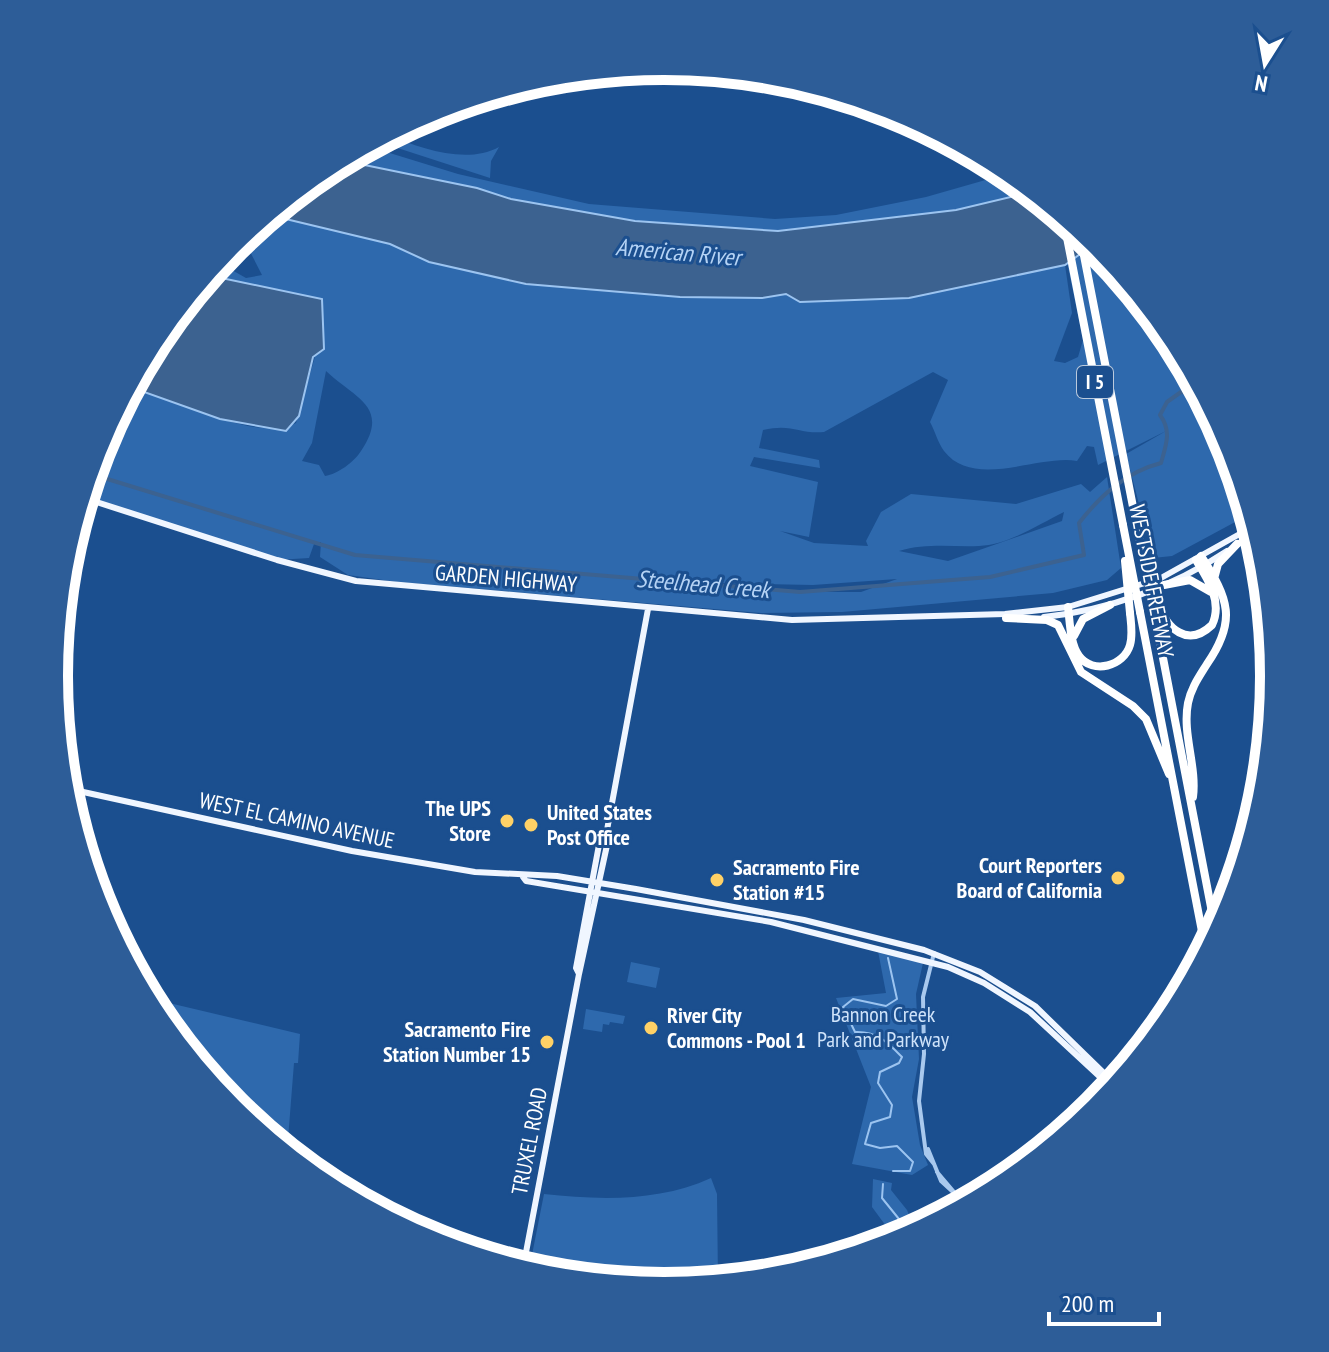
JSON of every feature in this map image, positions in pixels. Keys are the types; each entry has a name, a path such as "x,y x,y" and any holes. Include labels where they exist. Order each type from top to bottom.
{"highway":[{"name":"WESTSIDE FREEWAY","path":"1067,236 1123,525 1135,613 1202,933"},
{"name":"WESTSIDE FREEWAY","path":"1083,251 1134,512 1156,604 1212,912"},
{"path":"1214,580 1218,564 1237,544"},
{"path":"1156,604 1168,626 1190,636 1212,625 1216,614 1215,600 1201,562"},
{"path":"1191,805 1194,792 1188,704 1195,683 1221,645 1227,626 1225,602 1201,562"},
{"path":"1164,585 1195,581 1208,589 1215,600"},
{"path":"1070,641 1083,619 1110,605"},
{"path":"1066,611 1070,641 1081,672 1133,706 1146,719 1164,768 1171,776"},
{"path":"1006,618 1051,621 1088,664 1099,666 1115,663 1130,645 1135,613"}],"main road":[{"name":"GARDEN HIGHWAY","path":"95,501 300,567 356,581 792,620 1066,611 1201,562 1245,537"},
{"name":"GARDEN HIGHWAY","path":"936,616 1006,618 1110,605 1164,585 1244,534"},
{"name":"TRUXEL ROAD","path":"525,1256 609,836 607,830 648,609"},
{"name":"WEST EL CAMINO AVENUE","path":"79,791 307,843 461,870 600,883 800,919 989,976 1035,1006 1105,1077"},
{"name":"TRUXEL ROAD","path":"581,972 580,945 591,882 601,834 607,830"},
{"name":"WEST EL CAMINO AVENUE","path":"523,877 526,881 771,922 932,957"}],"street":[{"path":"932,957 923,997 924,1054 919,1101 926,1154 957,1196"}],"green space":[{"path":"403,140 458,155 472,155 499,147 491,161 490,178 391,146"},
{"path":"382,151 458,174 589,204 775,219 836,215 926,197 993,178 1017,195 956,210 778,231 635,221 511,199 477,188 358,164"},
{"path":"283,218 390,244 429,262 526,284 762,298 786,294 800,302 909,298 1065,265 1072,313 1054,361 1065,363 1078,357 1083,340 1066,257 1083,251 1138,313 1181,378 1216,448 1240,519 1172,556 1153,558 1126,454 1166,431 1098,465 1094,447 1087,446 1077,461 972,468 957,462 944,451 930,422 948,380 933,372 824,432 781,428 763,430 759,448 819,460 820,468 754,457 750,466 818,482 809,537 780,531 814,543 868,546 866,541 881,512 911,494 1016,504 1081,484 1090,492 1107,477 1121,568 1107,580 1053,593 842,612 761,613 397,582 348,575 320,557 321,542 314,544 309,558 277,560 95,501 113,448 142,390 214,417 259,428 279,428 296,423 316,353 322,300 221,278 229,269 246,278 262,275 249,249","holes":["326,371 357,396 370,413 372,423 369,436 350,463 325,476 319,465 302,461 312,443","1064,512 1062,521 948,561 899,551 929,546 990,545 1012,538","897,579 861,592 800,592 673,582 813,585"]},
{"name":"Bannon Creek Park and Parkway","path":"878,951 923,963 916,994 919,1059 912,1097 920,1145 928,1165 912,1175 852,1164 871,1087 836,998 886,993"},
{"path":"631,962 660,968 656,988 627,982"},
{"path":"166,1002 300,1034 298,1063 294,1063 288,1138 216,1069"},
{"path":"586,1009 625,1016 623,1024 603,1024 602,1032 583,1029"},
{"path":"711,1178 717,1194 718,1270 625,1271 532,1257 544,1194 629,1197 691,1186"},
{"path":"873,1179 892,1183 891,1190 911,1219 888,1229 872,1207"}],"water":[{"name":"American River","path":"358,164 477,188 511,199 635,221 778,231 956,210 1017,195 1083,252 1065,265 909,298 800,302 786,294 762,298 680,297 526,284 429,262 390,244 283,218"},
{"path":"221,278 322,299 324,349 313,357 299,416 286,431 220,419 141,391 191,313 216,283"}],"waterway":[{"name":"Steelhead Creek","path":"102,477 355,555 800,592 990,577 1084,555 1079,523 1105,494 1125,479 1161,463 1167,432 1160,415 1167,402 1181,392 1189,393"},
{"path":"888,958 897,999 886,1006 853,999 843,1007 855,1032 876,1036 902,1057 899,1063 880,1072 878,1083 892,1105 890,1117 871,1123 865,1144 880,1148 897,1146 913,1162 910,1171 893,1171"},
{"path":"883,1184 882,1198 902,1223"}],"place":[{"name":"The UPS Store","path":"507,821"},
{"name":"United States Post Office","path":"531,825"},
{"name":"Court Reporters Board of California","path":"1118,878"},
{"name":"Sacramento Fire Station #15","path":"717,880"},
{"name":"River City Commons - Pool 1","path":"651,1028"},
{"name":"Sacramento Fire Station Number 15","path":"547,1042"}]}
